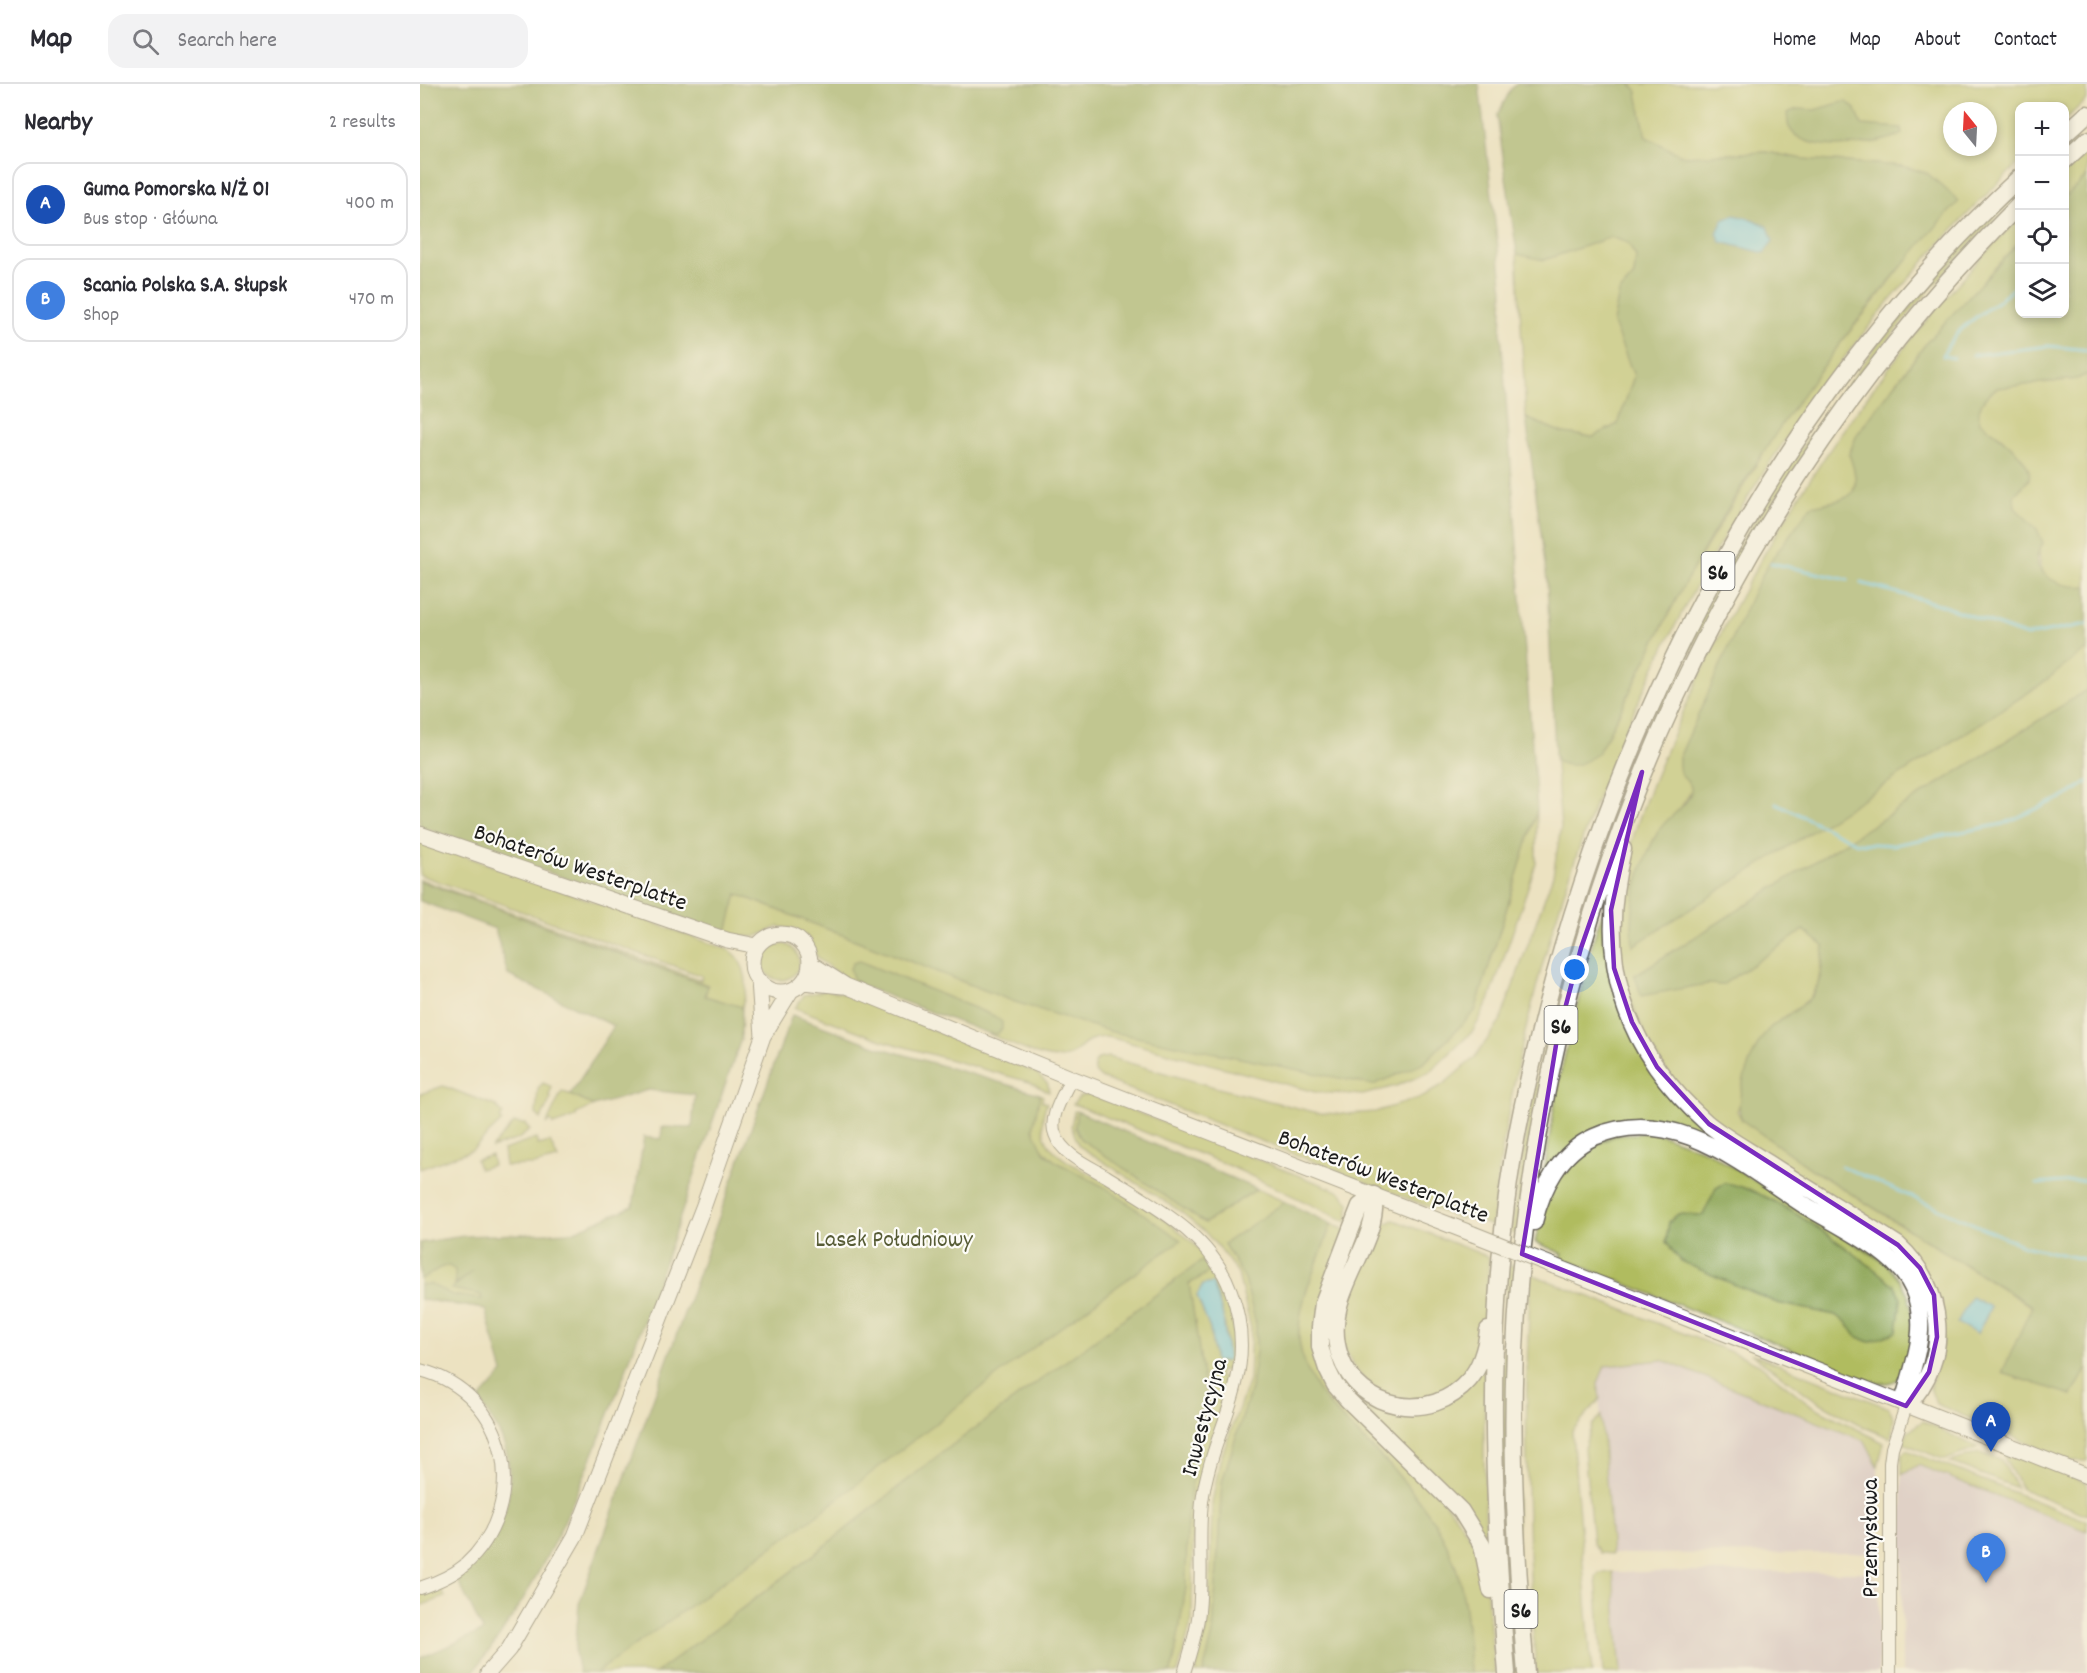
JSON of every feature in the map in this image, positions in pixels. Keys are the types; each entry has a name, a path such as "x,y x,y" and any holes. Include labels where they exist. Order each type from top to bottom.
{"highway":[{"path":"2069,130 2087,114"},
{"path":"2069,156 2087,140"},
{"name":"S6","path":"1506,1672 1494,1445 1500,1267 1517,1125 1562,945 1598,835 1647,711 1730,549 1813,420 1860,355 1936,261 2015,181"},
{"name":"S6","path":"1526,1673 1516,1545 1513,1445 1519,1288 1537,1142 1557,1039 1591,915 1642,772 1710,624 1746,559 1794,483 1884,356 1950,276 2015,208"},
{"path":"1642,772 1617,874 1611,910 1614,968 1632,1022 1664,1077 1709,1124 1898,1245 1920,1268 1935,1302 1936,1337 1929,1372 1919,1393 1906,1406"},
{"path":"1519,1288 1536,1210 1545,1188 1564,1159 1586,1140 1629,1126 1651,1125 1677,1131 1698,1139 1730,1157 1893,1262 1904,1273 1916,1299 1922,1328 1905,1395 1906,1406"},
{"path":"1500,1267 1486,1346 1478,1366 1468,1381 1442,1401 1427,1406 1403,1408 1367,1394 1346,1370 1340,1356 1335,1328 1345,1288 1376,1212 1374,1196 1360,1206 1334,1272 1323,1303 1320,1347 1335,1385 1461,1511 1475,1531 1485,1558 1506,1672"}],"main road":[{"name":"Bohaterów Westerplatte","path":"420,834 727,940 755,952"},
{"path":"488,1673 514,1640 579,1526 704,1205 763,1036 789,993 803,982 810,963 805,945 790,935 772,935 755,952 754,972 759,981 763,1036"},
{"name":"Bohaterów Westerplatte","path":"810,963 846,986 1071,1078 2087,1476"},
{"path":"759,981 777,992 789,993"},
{"name":"Bohaterów Westerplatte","path":"803,982 846,986"}],"street":[{"name":"Inwestycyjna","path":"1071,1078 1053,1125 1054,1134 1063,1146 1079,1160 1181,1225 1204,1245 1220,1267 1232,1291 1239,1321 1242,1354 1239,1380 1212,1456 1206,1484 1200,1532 1200,1610 1184,1673"},
{"path":"420,1370 464,1391 484,1413 500,1447 505,1464 505,1483 501,1511 491,1533 479,1550 464,1566 420,1588"},
{"name":"Przemysłowa","path":"1890,1673 1890,1463 1892,1448 1906,1406"}],"highlighted area":[{"path":"1642,772 1611,910 1614,968 1632,1022 1657,1067 1709,1124 1898,1245 1920,1268 1934,1295 1937,1337 1929,1372 1906,1406 1522,1254 1557,1039 1581,948"}],"shaded area":[{"path":"1662,1360 1865,1441 1878,1466 1878,1542 1869,1553 1612,1554 1598,1383 1604,1366"},
{"path":"1918,1465 2087,1531 2087,1673 1902,1673 1902,1475"},
{"path":"1613,1572 1869,1572 1879,1581 1879,1673 1621,1673"}],"green space":[{"path":"420,84 1479,84 1503,291 1501,333 1537,810 1475,1011 1424,1063 1373,1085 1112,1032 1015,1002 737,894 726,935 420,827"},
{"path":"1517,84 1630,84 1636,89 1646,137 1683,156 1766,152 1803,159 1902,166 1927,173 1959,201 1845,336 1777,432 1745,481 1685,583 1598,753 1574,765 1558,762 1555,754 1547,581 1526,418 1563,433 1593,437 1618,424 1634,376 1613,323 1619,293 1634,276 1636,257 1628,243 1611,237 1544,260 1517,254 1497,116 1511,89"},
{"path":"1630,84 2087,84 2087,99 2069,116 2069,102 2015,102 2015,167 1915,271 1821,389 1737,515 1664,648 1602,788 1552,931 1515,1078 1492,1226 1463,1215 1462,1220 1101,1078 1095,1072 1094,1064 1098,1059 1108,1057 1318,1113 1375,1112 1425,1096 1445,1083 1474,1058 1500,1022 1553,875 1561,827 1555,754 1558,762 1606,739 1685,582 1786,416 1919,245 1959,201 1902,166 1803,159 1766,152 1683,157 1646,137 1636,89"},
{"path":"1846,101 1856,110 1862,125 1901,128 1902,134 1859,145 1825,145 1809,142 1797,136 1789,127 1787,113 1797,109 1815,110"},
{"path":"2087,152 2087,176 2069,193 2069,168"},
{"path":"2087,176 2087,374 2077,379 1997,388 1982,402 1979,417 1980,422 2002,439 2026,463 2029,478 2014,496 2015,508 2037,529 2043,543 2038,554 2041,571 2057,582 2077,587 2087,586 2087,649 2037,687 1633,946 1634,901 1646,857 1659,830 1682,807 1691,791 1690,784 1680,772 1679,758 1754,590 1769,563 1811,506 1835,501 1851,494 1856,480 1849,454 1857,435 1927,342 2015,246 2015,318 2069,318 2069,193"},
{"path":"2015,189 2015,197 1919,302 1829,418 1749,542 1680,672 1621,807 1574,946 1540,1089 1518,1235 1511,1232 1528,1118 1568,946 1647,726 1723,573 1787,467 1882,338 1966,240"},
{"path":"2015,222 2015,246 1927,342 1857,435 1849,454 1857,476 1852,494 1843,500 1825,503 1769,563 1679,758 1682,773 1692,790 1644,865 1639,884 1633,945 2037,687 2087,649 2087,690 1635,975 1722,985 1804,930 1824,946 1818,984 1809,999 1771,1027 1737,1111 1742,1120 1813,1170 2032,1307 2072,1395 2087,1368 2087,1461 2069,1461 1936,1404 1930,1388 1943,1339 1941,1302 1727,1131 1678,1085 1653,1050 1640,1022 1628,991 1618,944 1624,875 1638,823 1678,723 1746,586 1826,455 1870,392 1967,274"},
{"path":"1611,237 1628,243 1636,257 1634,276 1619,293 1613,323 1634,376 1618,424 1593,437 1563,433 1526,418 1517,254 1544,260"},
{"path":"2087,374 2087,586 2071,587 2050,581 2044,575 2039,556 2037,530 2015,508 2013,496 2029,480 2007,443 1980,422 1978,412 1985,398 1997,388 2077,379"},
{"path":"2087,690 2087,1368 2072,1395 2002,1373 2032,1306 1813,1170 1742,1120 1740,1099 1742,1085 1752,1057 1764,1034 1801,1007 1817,988 1824,946 1804,930 1722,985 1707,984 1641,996 1635,975"},
{"path":"1537,810 1536,864 1489,1001 1473,1031 1430,1072 1396,1086 1363,1095 1315,1092 1108,1037 1091,1040 1071,1055 1053,1058 1017,1047 987,1033 997,1034 994,1016 859,961 853,963 862,986 846,979 818,959 809,939 796,929 778,927 755,937 726,935 737,894 1015,1002 1475,1011"},
{"path":"420,840 729,950 740,962 745,976 746,991 742,1007 705,996 708,985 420,881 420,879 701,980 702,976 420,875"},
{"path":"420,881 708,986 705,996 742,1007 741,1039 652,1297 591,1460 540,1570 497,1640 472,1673 420,1673 420,1658 483,1631 456,1577 485,1551 503,1516 508,1497 508,1458 502,1439 479,1400 503,1373 485,1309 420,1299 420,1285 430,1284 452,1295 482,1299 481,1295 451,1289 473,1271 455,1284 455,1270 449,1266 420,1279 420,1243 463,1236 572,1232 633,1206 644,1137 661,1139 662,1127 692,1128 695,1095 648,1090 594,1106 570,1095 614,1026 508,975 495,929 420,901"},
{"path":"1605,904 1605,922 1656,1078 1922,1283 1931,1331 1917,1384 1917,1284 1690,1130 1670,1122 1645,1120 1544,1172 1558,1083 1594,937"},
{"path":"781,944 794,949 799,962 794,975 781,980 768,975 763,962 768,949"},
{"path":"859,961 994,1016 1002,1022 1002,1029 997,1034 987,1033 862,986 853,978 850,968 853,963"},
{"path":"826,990 843,993 874,1005 1036,1073 1048,1084 1049,1092 1029,1082 884,1041 795,1008 804,995"},
{"name":"Lasek Południowy","path":"792,1015 881,1048 1040,1094 1033,1129 1044,1152 1055,1161 1106,1188 1181,1240 1042,1341 818,1514 596,1673 579,1673 575,1652 579,1604"},
{"path":"543,1083 552,1087 549,1096 551,1098 541,1119 536,1114 538,1088"},
{"path":"443,1086 496,1106 503,1114 500,1119 502,1121 472,1150 420,1169 420,1094"},
{"path":"562,1091 594,1106 576,1114 576,1117 553,1125 551,1121 547,1123"},
{"path":"1040,1094 1043,1096 1042,1101 1047,1103 1043,1120 1045,1136 1055,1152 1069,1163 1141,1203 1184,1235 1215,1270 1228,1301 1234,1335 1234,1369 1219,1371 1219,1377 1232,1379 1231,1387 1206,1455 1198,1489 1193,1539 1192,1620 1178,1673 1170,1673 1174,1662 1186,1587 1187,1518 1196,1453 1209,1415 1189,1284 1203,1260 939,1455 820,1550 656,1673 596,1673 1055,1161 1040,1146 1036,1138 1034,1123","holes":["1203,1285 1225,1325 1227,1361 1215,1362 1210,1329 1197,1296"]},
{"path":"1090,1094 1341,1192 1350,1204 1347,1222 1230,1166 1073,1104 1079,1097"},
{"path":"1074,1111 1077,1111 1075,1127 1081,1139 1205,1223 1257,1189 1285,1202 1224,1244 1245,1279 1256,1325 1256,1351 1251,1389 1222,1482 1213,1634 1203,1673 1195,1673 1209,1620 1212,1503 1220,1460 1249,1380 1251,1328 1238,1274 1220,1249 1204,1231 1180,1211 1079,1146 1071,1126"},
{"path":"1077,1111 1257,1189 1205,1223 1081,1139 1075,1127"},
{"path":"514,1123 525,1124 530,1130 518,1139 491,1148"},
{"path":"1654,1132 1709,1152 1885,1263 1905,1288 1911,1307 1913,1329 1911,1352 1904,1372 1898,1379 1875,1383 1561,1258 1563,1254 1535,1242 1551,1193 1569,1166 1581,1154 1611,1137"},
{"path":"536,1139 538,1145 550,1142 558,1159 533,1165 505,1166 503,1150"},
{"path":"491,1155 493,1165 479,1169 476,1160"},
{"path":"1725,1183 1766,1197 1789,1210 1836,1241 1894,1285 1901,1298 1897,1332 1869,1342 1856,1336 1847,1323 1835,1315 1777,1303 1680,1261 1666,1242 1669,1222 1678,1214 1703,1215 1716,1188"},
{"path":"1285,1202 1331,1224 1305,1295 1299,1323 1303,1360 1323,1397 1406,1484 1440,1532 1456,1566 1460,1581 1467,1627 1470,1673 1203,1673 1213,1634 1222,1482 1251,1389 1256,1351 1256,1325 1245,1279 1224,1244"},
{"path":"1394,1220 1489,1257 1485,1323 1474,1361 1460,1381 1443,1393 1424,1399 1403,1399 1384,1392 1366,1381 1352,1364 1343,1342 1344,1314 1354,1283 1381,1226"},
{"path":"1331,1224 1346,1230 1314,1348 1453,1512 1473,1541 1486,1586 1495,1673 1470,1673 1460,1581 1450,1552 1434,1522 1399,1476 1324,1397 1303,1360 1299,1323 1305,1295"},
{"path":"1354,1234 1359,1237 1342,1283 1343,1377 1427,1412 1485,1365 1486,1543 1348,1393 1329,1358 1326,1313"},
{"path":"463,1236 485,1309 420,1299 420,1243"},
{"path":"1203,1260 1211,1271 1189,1284 1209,1415 1196,1454 1187,1518 1186,1587 1174,1662 1170,1673 656,1673 820,1550 939,1455"},
{"path":"1509,1265 1514,1266 1519,1673 1513,1673 1502,1469 1503,1367"},
{"path":"1531,1274 1759,1364 1811,1405 1884,1443 1878,1466 1865,1441 1662,1360 1605,1366 1598,1383 1600,1399 1572,1431 1592,1673 1536,1673 1527,1474 1527,1374"},
{"path":"1750,1353 1889,1408 1894,1418 1891,1438 1866,1428 1817,1401"},
{"path":"1601,1416 1612,1554 1600,1553 1593,1543 1584,1448 1592,1425"},
{"path":"1923,1421 1977,1447 1976,1449 1945,1460 1903,1443 1908,1431"},
{"path":"1906,1450 2087,1521 2087,1531 1918,1465 1902,1475 1902,1454"},
{"path":"1979,1453 2001,1460 2017,1488 1950,1462"},
{"path":"2006,1456 2033,1461 2087,1483 2087,1515 2022,1489 2005,1460"},
{"path":"1613,1572 1621,1673 1603,1673 1596,1577 1599,1573"},
{"path":"440,1586 445,1597 420,1606 420,1593"}],"water":[{"path":"1734,215 1755,220 1768,227 1773,241 1764,253 1721,242 1717,233 1723,220"},
{"path":"1213,1283 1223,1316 1228,1361 1215,1362 1210,1329 1197,1296 1203,1285"},
{"path":"1971,1297 1991,1307 1977,1334 1957,1323"}],"waterway":[{"path":"1954,358 1943,356 1957,333 2015,286"},
{"path":"1973,355 2049,346 2087,350"},
{"path":"1771,563 1848,580"},
{"path":"1861,583 1938,604 2027,636 2087,624"},
{"path":"1776,803 1857,843 1893,845 2003,824 2070,794 2087,782"},
{"path":"1841,1166 2024,1246 2087,1260"},
{"path":"2037,1184 2087,1180"}],"place":[{"name":"Guma Pomorska N/Ż 01","path":"1991,1452"},
{"name":"Scania Polska S.A. Słupsk","path":"1986,1583"}]}
